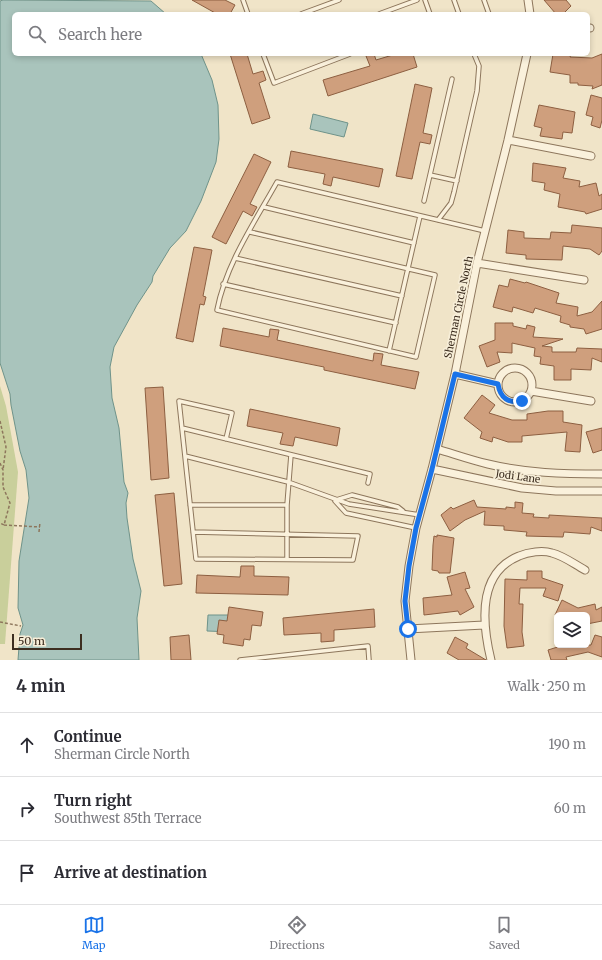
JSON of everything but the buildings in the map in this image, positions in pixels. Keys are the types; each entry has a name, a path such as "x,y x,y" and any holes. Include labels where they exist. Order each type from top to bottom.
{"street":[{"path":"528,0 530,12"},
{"name":"Sherman Circle North","path":"411,660 405,601 409,566 416,528 455,374 477,262 508,140 527,56"},
{"path":"508,140 591,156"},
{"path":"477,262 584,280"},
{"path":"516,367 527,372 532,382 531,391 527,398 522,401 510,402 501,395 498,384 499,379 506,370 516,367"},
{"path":"455,374 498,384"},
{"path":"531,391 591,400"},
{"name":"Jodi Lane","path":"437,449 488,464 511,468 538,472 602,474"},
{"name":"Jodi Lane","path":"432,469 522,488 556,491 602,491"},
{"path":"491,660 484,625 486,594 492,578 512,559 524,554 552,552 585,570"},
{"path":"408,629 484,625"}],"lane":[{"path":"243,0 247,12"},
{"path":"306,12 339,0"},
{"path":"384,12 417,0"},
{"path":"425,0 429,12"},
{"path":"454,0 459,12"},
{"path":"484,0 489,12"},
{"path":"264,56 274,83 345,56"},
{"path":"438,220 451,203 457,181 477,91 479,66 475,56"},
{"path":"424,201 452,79"},
{"path":"430,175 457,181"},
{"path":"250,232 435,275 416,357 217,310 223,284 235,258 277,182 485,231"},
{"path":"264,207 414,243"},
{"path":"389,351 420,216"},
{"path":"235,258 402,296"},
{"path":"223,284 396,323"},
{"path":"193,532 358,536 353,560 196,559 193,532 190,505 179,401 232,413 226,439"},
{"path":"182,428 370,474 368,483"},
{"path":"287,559 287,505 291,454"},
{"path":"185,456 288,482 335,500 397,512 403,511"},
{"path":"335,500 352,495 391,505 403,511 420,515"},
{"path":"335,500 346,513 416,528"},
{"path":"190,505 287,505"},
{"path":"240,660 368,646 369,660"}],"path":[{"path":"0,421 6,447 3,470 3,487 10,503 4,525"},
{"path":"0,463 3,470"},
{"path":"39,532 40,522"},
{"path":"0,523 4,525 40,527"},
{"path":"0,622 21,626"}],"green space":[{"path":"0,386 6,406 18,472 5,644 0,644"}],"water":[{"path":"0,1 151,1 164,12 12,12 12,56 202,56 212,80 218,105 219,139 216,162 201,201 186,231 170,248 153,276 152,282 137,305 114,347 110,367 112,398 119,428 124,482 128,493 126,503 127,518 133,559 141,591 137,618 139,660 18,660 20,634 23,625 18,608 19,561 29,498 26,470 20,451 10,394 0,363"},
{"path":"313,114 348,123 344,137 310,129"},
{"path":"208,615 233,615 233,632 207,631"}],"route":[{"path":"408,629 405,601 409,566 416,528 455,374 498,384 501,395 505,399 510,402 522,401"}]}
